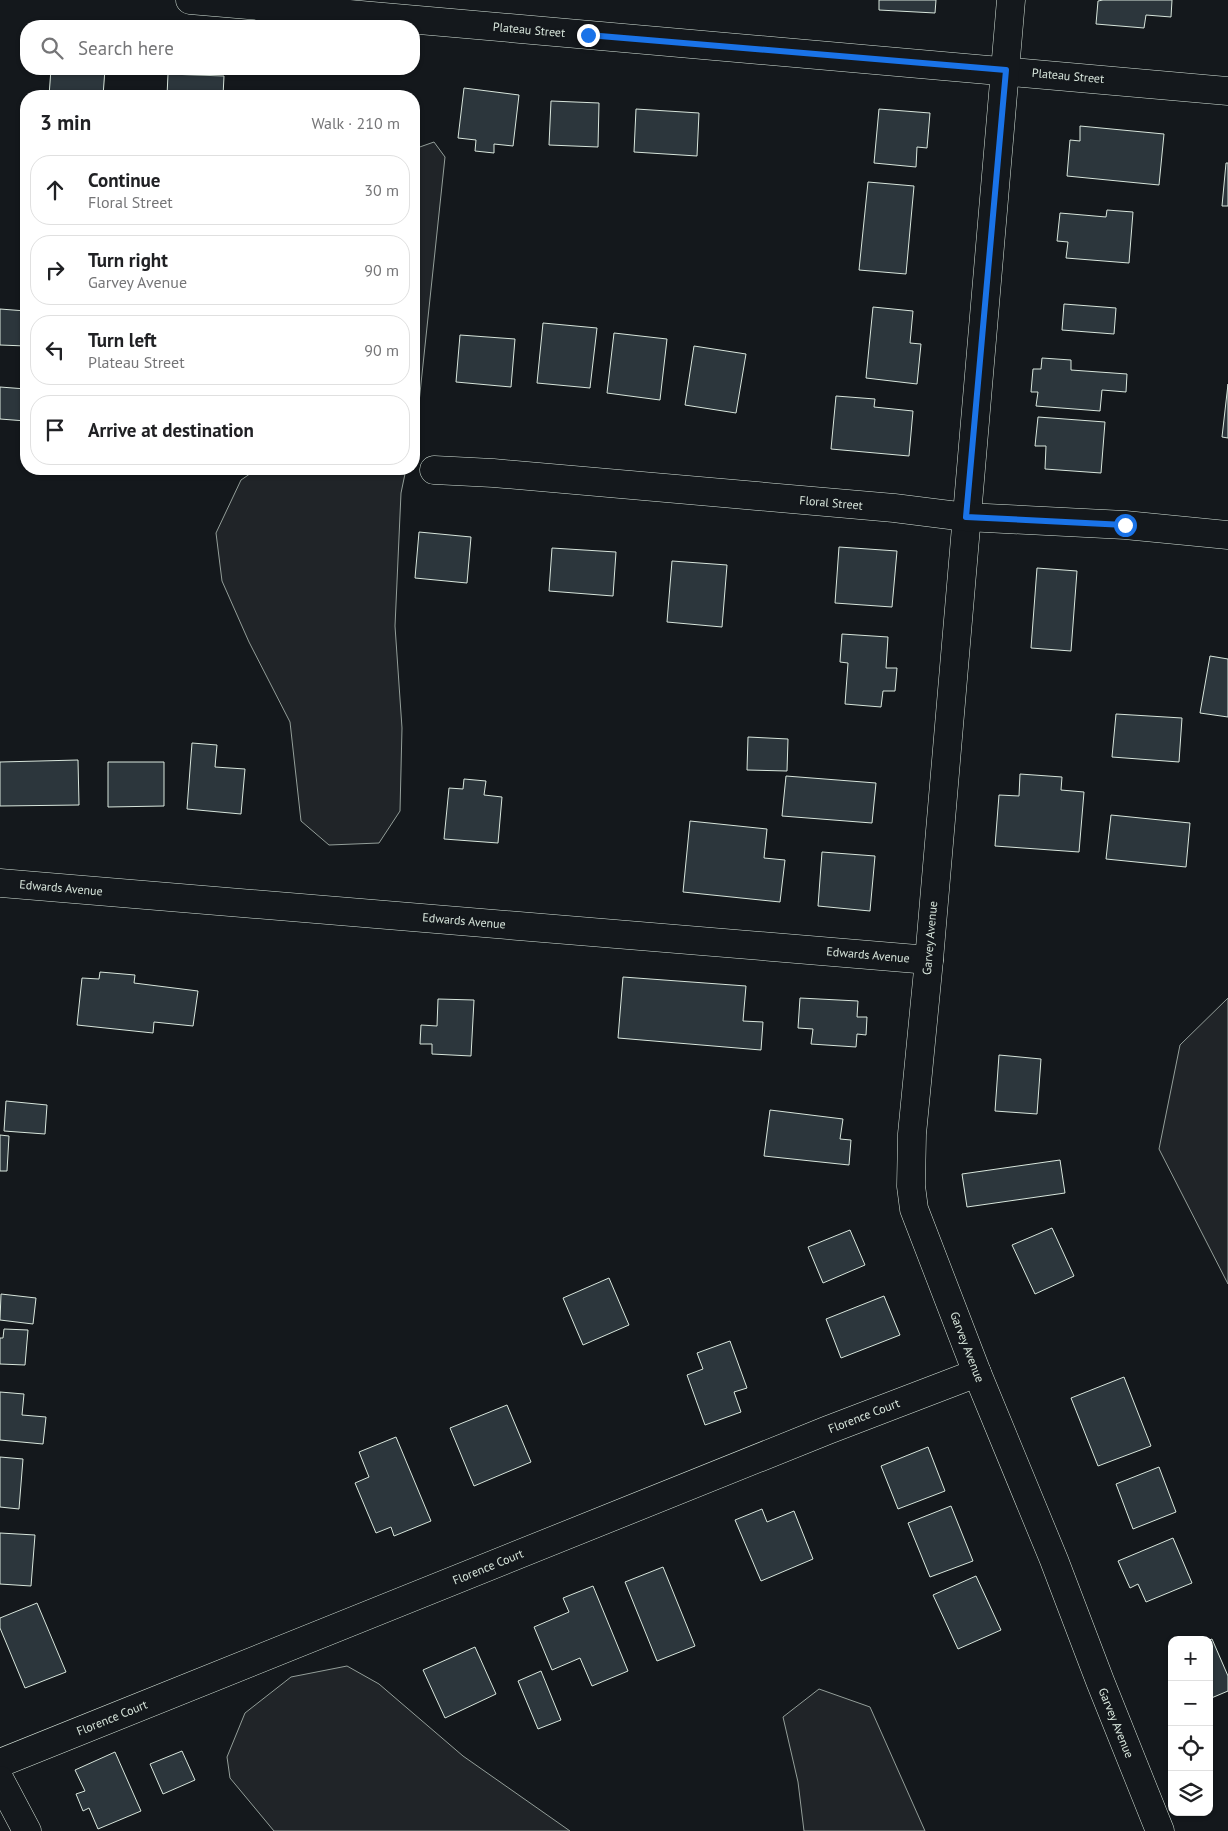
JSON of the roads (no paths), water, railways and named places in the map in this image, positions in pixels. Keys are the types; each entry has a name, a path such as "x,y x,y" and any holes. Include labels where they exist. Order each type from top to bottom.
{"street":[{"name":"Plateau Street","path":"190,0 247,2 1228,91"},
{"name":"Garvey Avenue","path":"1012,0 929,960 912,1134 910,1186 914,1209 977,1373 1054,1560 1160,1831"},
{"name":"Floral Street","path":"434,470 493,473 835,503 966,517 1125,525 1228,535"},
{"name":"Edwards Avenue","path":"0,884 929,960"},
{"name":"Florence Court","path":"0,1763 819,1434 977,1373"},
{"path":"0,1780 27,1831"}]}
